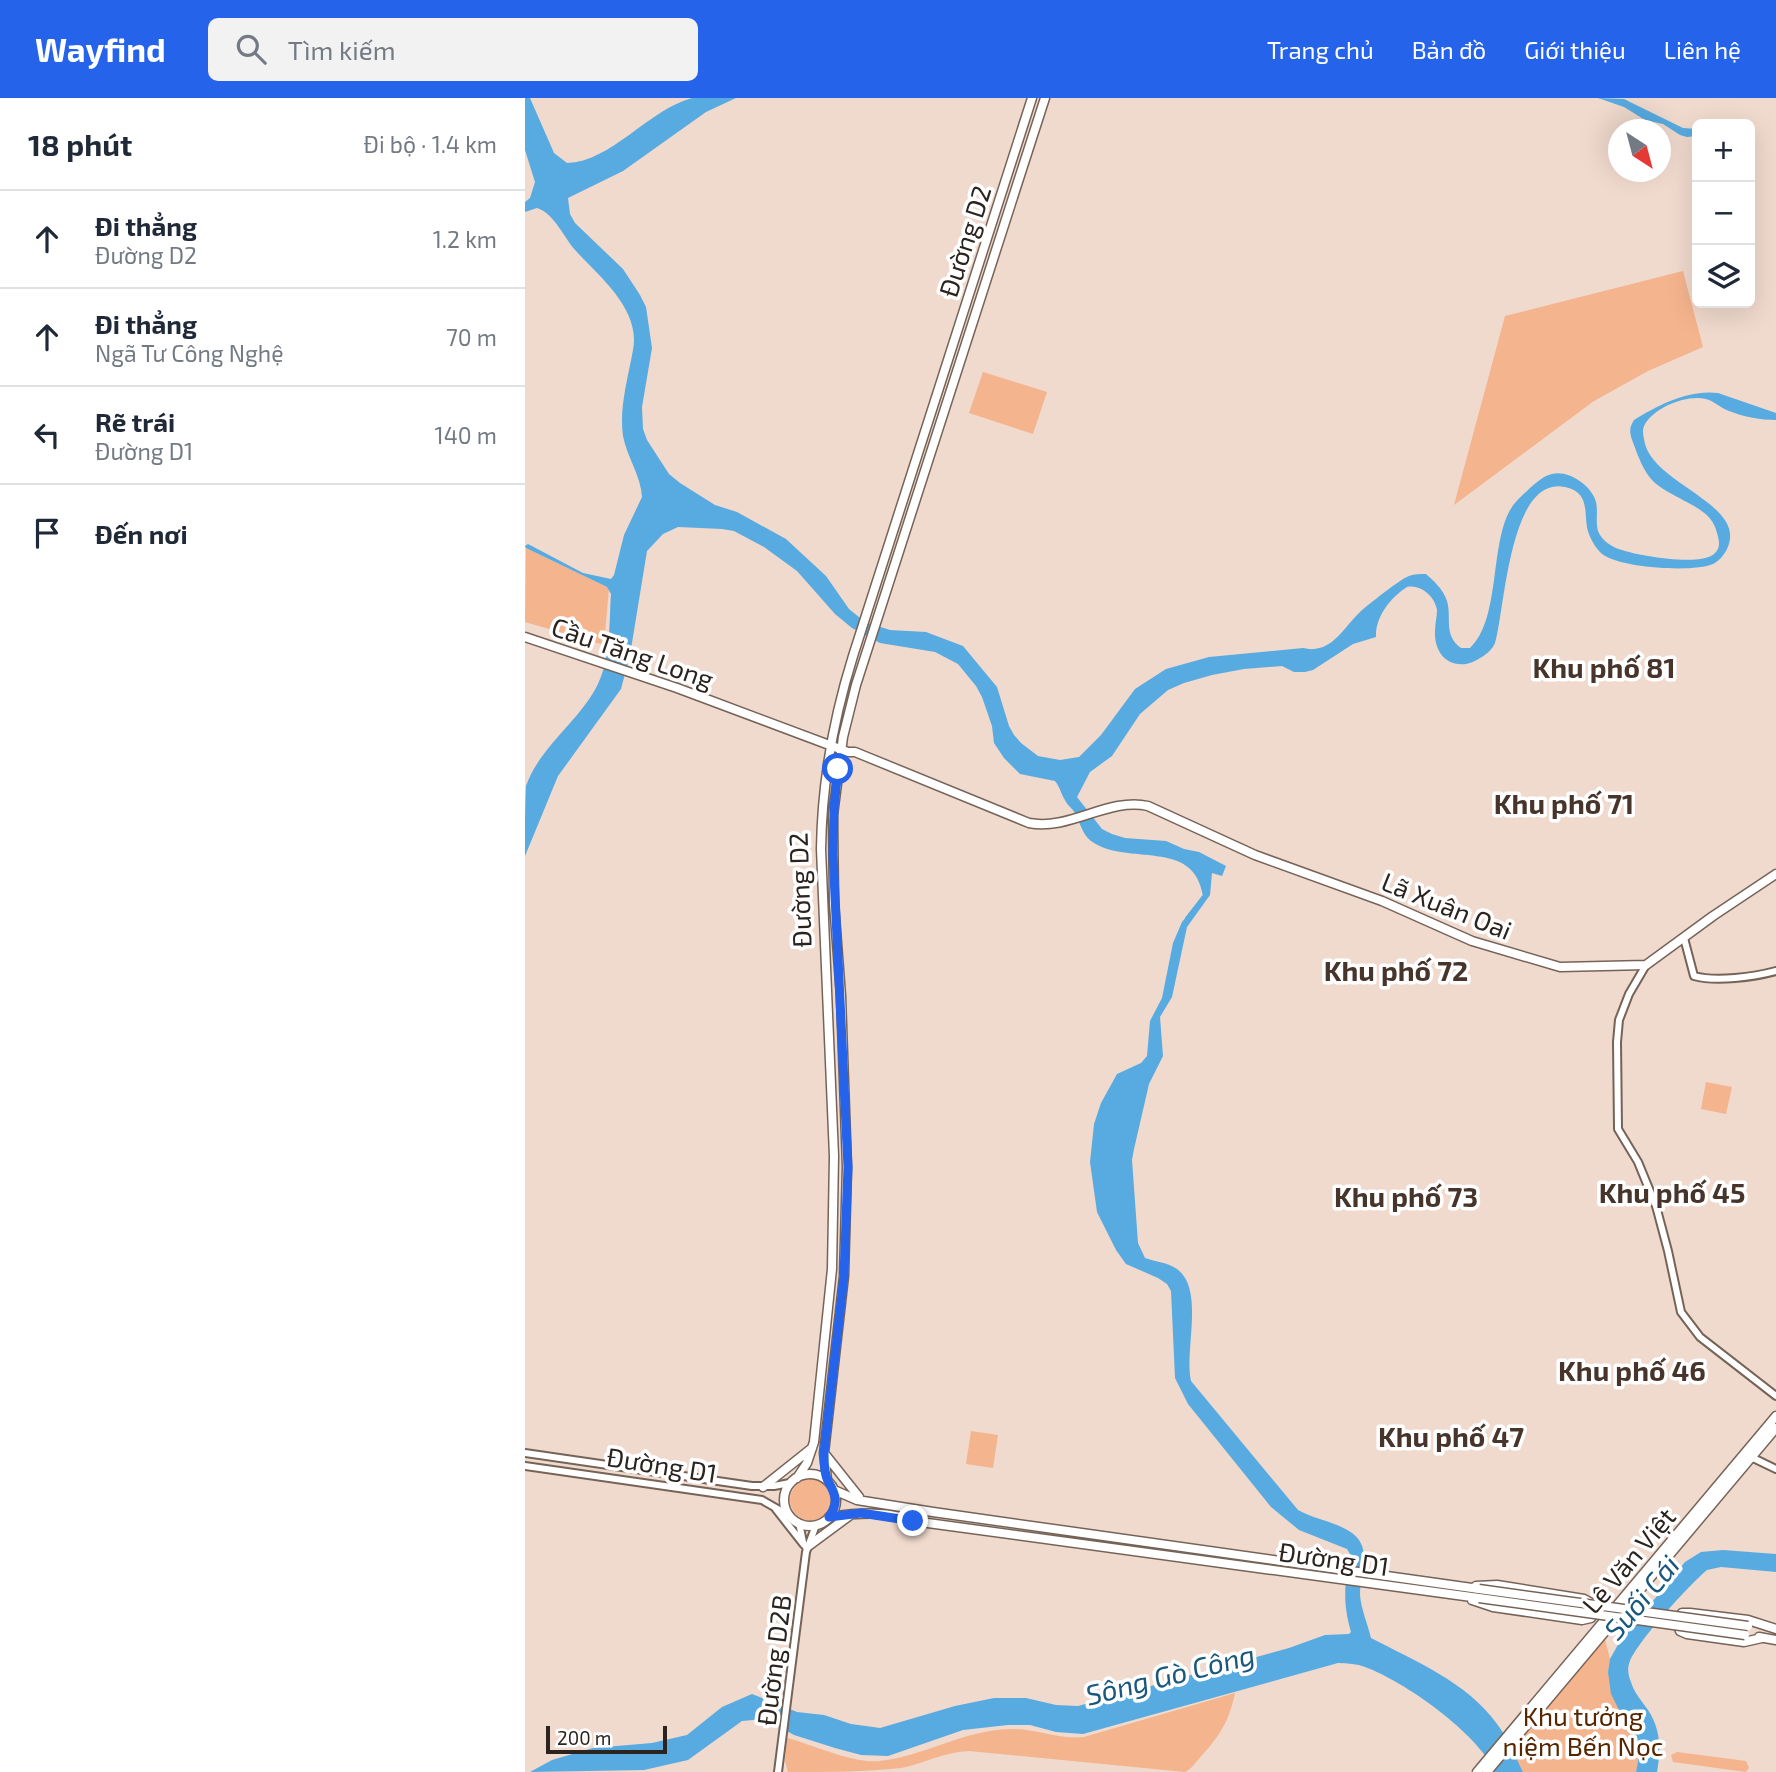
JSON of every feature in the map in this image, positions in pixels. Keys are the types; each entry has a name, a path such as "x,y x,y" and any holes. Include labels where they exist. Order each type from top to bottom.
{"main road":[{"name":"Đường D2","path":"793,1480 807,1463 812,1448 832,1260 834,1140 822,810 831,734 849,666 1032,98"},
{"name":"Đường D2","path":"827,1480 824,1453 844,1276 848,1167 834,899 834,808 841,749 865,655 1046,98"},
{"path":"890,541 902,545"},
{"name":"Cầu Tăng Long","path":"525,638 830,744"},
{"name":"Lã Xuân Oai","path":"830,744 1029,823 1059,823 1131,804 1148,806 1255,855 1382,901 1472,941 1560,967 1646,965"},
{"path":"1646,965 1776,874"},
{"path":"828,997 841,996"},
{"path":"834,1140 846,1139"},
{"path":"832,1248 844,1248"},
{"name":"Lê Văn Việt","path":"1483,1771 1688,1528 1776,1416"},
{"name":"Lê Văn Việt","path":"1748,1455 1776,1428"},
{"path":"762,1486 812,1448"},
{"path":"824,1453 858,1497"},
{"path":"812,1474 827,1480 834,1490 835,1504 829,1517 816,1524 799,1523 790,1516 784,1503 786,1489 793,1480 812,1474"},
{"name":"Đường D1","path":"834,1490 933,1511 1376,1573 1460,1586 1479,1594"},
{"name":"Đường D1","path":"858,1497 933,1511"},
{"path":"806,1548 851,1514"},
{"name":"Đường D1","path":"829,1517 851,1514 884,1515 1459,1596 1479,1594"},
{"path":"1056,1539 1057,1530"},
{"path":"1459,1596 1493,1607 1582,1620 1591,1618 1595,1612 1593,1604 1584,1599 1497,1585 1460,1586"},
{"path":"1479,1594 1747,1631 1776,1629"},
{"path":"1762,1638 1744,1642 1687,1634 1677,1628 1677,1622 1682,1613 1689,1612 1748,1620 1776,1629"},
{"path":"1747,1631 1762,1638 1776,1640"}],"street":[{"path":"1684,938 1694,976 1704,979 1761,975 1776,971"},
{"path":"1646,965 1629,994 1619,1020 1618,1129 1638,1163 1656,1206 1681,1312 1700,1337 1776,1396"},
{"name":"Đường D1","path":"525,1453 762,1486 793,1480"},
{"path":"1748,1455 1776,1469"},
{"name":"Đường D1","path":"525,1465 750,1498 771,1504 790,1516"},
{"path":"771,1504 806,1548"},
{"name":"Đường D2B","path":"799,1523 806,1548"},
{"name":"Đường D2B","path":"778,1772 806,1548 816,1524"}],"green space":[{"path":"1683,271 1703,347 1648,371 1594,401 1454,505 1505,316"},
{"path":"983,372 1047,392 1033,434 969,413"},
{"path":"526,548 609,588 604,645 525,622"},
{"path":"1706,1082 1732,1087 1726,1114 1701,1109"},
{"path":"971,1431 998,1435 993,1468 966,1464"},
{"path":"811,1479 826,1485 832,1500 826,1515 811,1521 796,1515 790,1500 796,1485"},
{"name":"Khu tưởng niệm Bến Nọc","path":"1605,1639 1610,1659 1608,1672 1638,1739 1640,1750 1636,1772 1523,1772 1511,1750"},
{"path":"1235,1693 1219,1734 1185,1772 969,1751 951,1753 901,1768 873,1770 788,1772 785,1761 787,1738 858,1760 880,1761 993,1730 1019,1729 1065,1737 1084,1737"},
{"path":"1677,1752 1746,1761 1749,1768 1746,1772 1673,1762 1671,1755"}],"water":[{"path":"525,98 530,98 554,153 567,163 599,154 676,104 692,98 736,98 706,112 623,171 568,198 570,214 575,223 623,269 646,307 652,348 642,407 643,429 647,440 669,474 680,483 715,505 737,512 786,539 826,576 849,609 865,622 890,630 926,632 963,646 997,687 1014,735 1038,756 1060,760 1079,757 1101,735 1135,689 1166,669 1209,657 1321,648 1336,639 1360,612 1411,575 1426,574 1438,586 1447,601 1452,638 1461,648 1470,648 1480,636 1486,620 1499,545 1509,512 1530,488 1549,475 1558,473 1571,476 1588,488 1596,503 1598,531 1615,547 1670,559 1708,557 1717,551 1719,546 1714,524 1702,511 1663,489 1650,477 1631,438 1632,423 1643,414 1674,399 1707,392 1718,393 1776,413 1776,420 1753,418 1729,411 1706,399 1690,398 1664,407 1644,426 1644,439 1650,455 1662,469 1712,506 1724,519 1730,533 1727,549 1713,564 1689,568 1654,567 1621,562 1608,557 1598,550 1590,536 1580,494 1565,487 1546,489 1532,502 1521,522 1513,548 1495,643 1483,657 1459,664 1442,656 1436,645 1437,610 1433,601 1427,592 1407,587 1385,608 1378,622 1376,637 1353,644 1313,670 1294,672 1282,666 1244,669 1212,675 1168,690 1140,714 1112,756 1090,772 1077,797 1102,829 1112,834 1125,838 1166,841 1199,852 1226,866 1222,876 1212,873 1210,895 1187,927 1172,997 1160,1017 1163,1056 1149,1084 1132,1160 1138,1243 1145,1258 1177,1269 1185,1278 1190,1291 1191,1381 1298,1510 1343,1528 1357,1537 1364,1560 1360,1595 1371,1638 1422,1664 1471,1696 1501,1729 1523,1772 1495,1772 1486,1757 1457,1726 1419,1696 1365,1667 1338,1663 1083,1734 1056,1732 1030,1725 1008,1725 963,1730 888,1756 861,1755 794,1735 765,1719 742,1721 688,1760 644,1770 530,1772 552,1760 593,1748 652,1743 687,1735 722,1707 752,1694 797,1712 824,1715 851,1724 880,1728 955,1706 994,1698 1026,1698 1056,1705 1078,1706 1289,1648 1325,1635 1351,1632 1345,1602 1350,1554 1347,1549 1299,1530 1271,1507 1188,1404 1175,1378 1171,1291 1167,1284 1158,1278 1126,1264 1097,1212 1090,1162 1094,1124 1101,1103 1117,1074 1141,1063 1147,1056 1150,1021 1162,998 1173,943 1182,922 1203,896 1197,878 1187,866 1157,856 1106,848 1091,841 1055,781 1020,774 1004,758 994,743 992,726 982,697 958,664 935,652 880,643 852,628 835,614 797,571 764,547 734,531 678,527 663,534 647,551 630,655 621,689 558,776 525,856 526,786 541,758 581,710 598,684 607,651 611,594 607,587 525,546 528,544 583,573 611,579 624,535 642,497 625,444 622,425 633,350 631,321 617,295 576,251 549,215 537,208 525,212 525,202 530,198 535,182 525,150"},
{"path":"1598,98 1624,99 1665,119 1643,119 1624,107"},
{"path":"1671,122 1692,129 1692,136 1680,135 1671,129"},
{"path":"1723,1550 1776,1554 1776,1572 1721,1567 1707,1570 1643,1640 1630,1661 1629,1674 1634,1690 1655,1725 1659,1755 1657,1772 1636,1772 1640,1750 1638,1739 1611,1694 1608,1672 1610,1659 1620,1641 1685,1562 1701,1552"}],"waterway":[{"path":"1186,918 1203,896"}],"district":[{"name":"Khu phố 81","path":"1604,667"},
{"name":"Khu phố 71","path":"1564,803"},
{"name":"Khu phố 72","path":"1396,970"},
{"name":"Khu phố 45","path":"1672,1192"},
{"name":"Khu phố 73","path":"1406,1196"},
{"name":"Khu phố 46","path":"1632,1370"},
{"name":"Khu phố 47","path":"1451,1436"}],"route":[{"path":"838,769 833,854 848,1167 844,1276 824,1453 827,1480 836,1497 829,1517 861,1513 913,1521"}],"water label":[{"name":"Suối Cái","path":"1641,1597"},
{"name":"Sông Gò Công","path":"1170,1674"}]}
